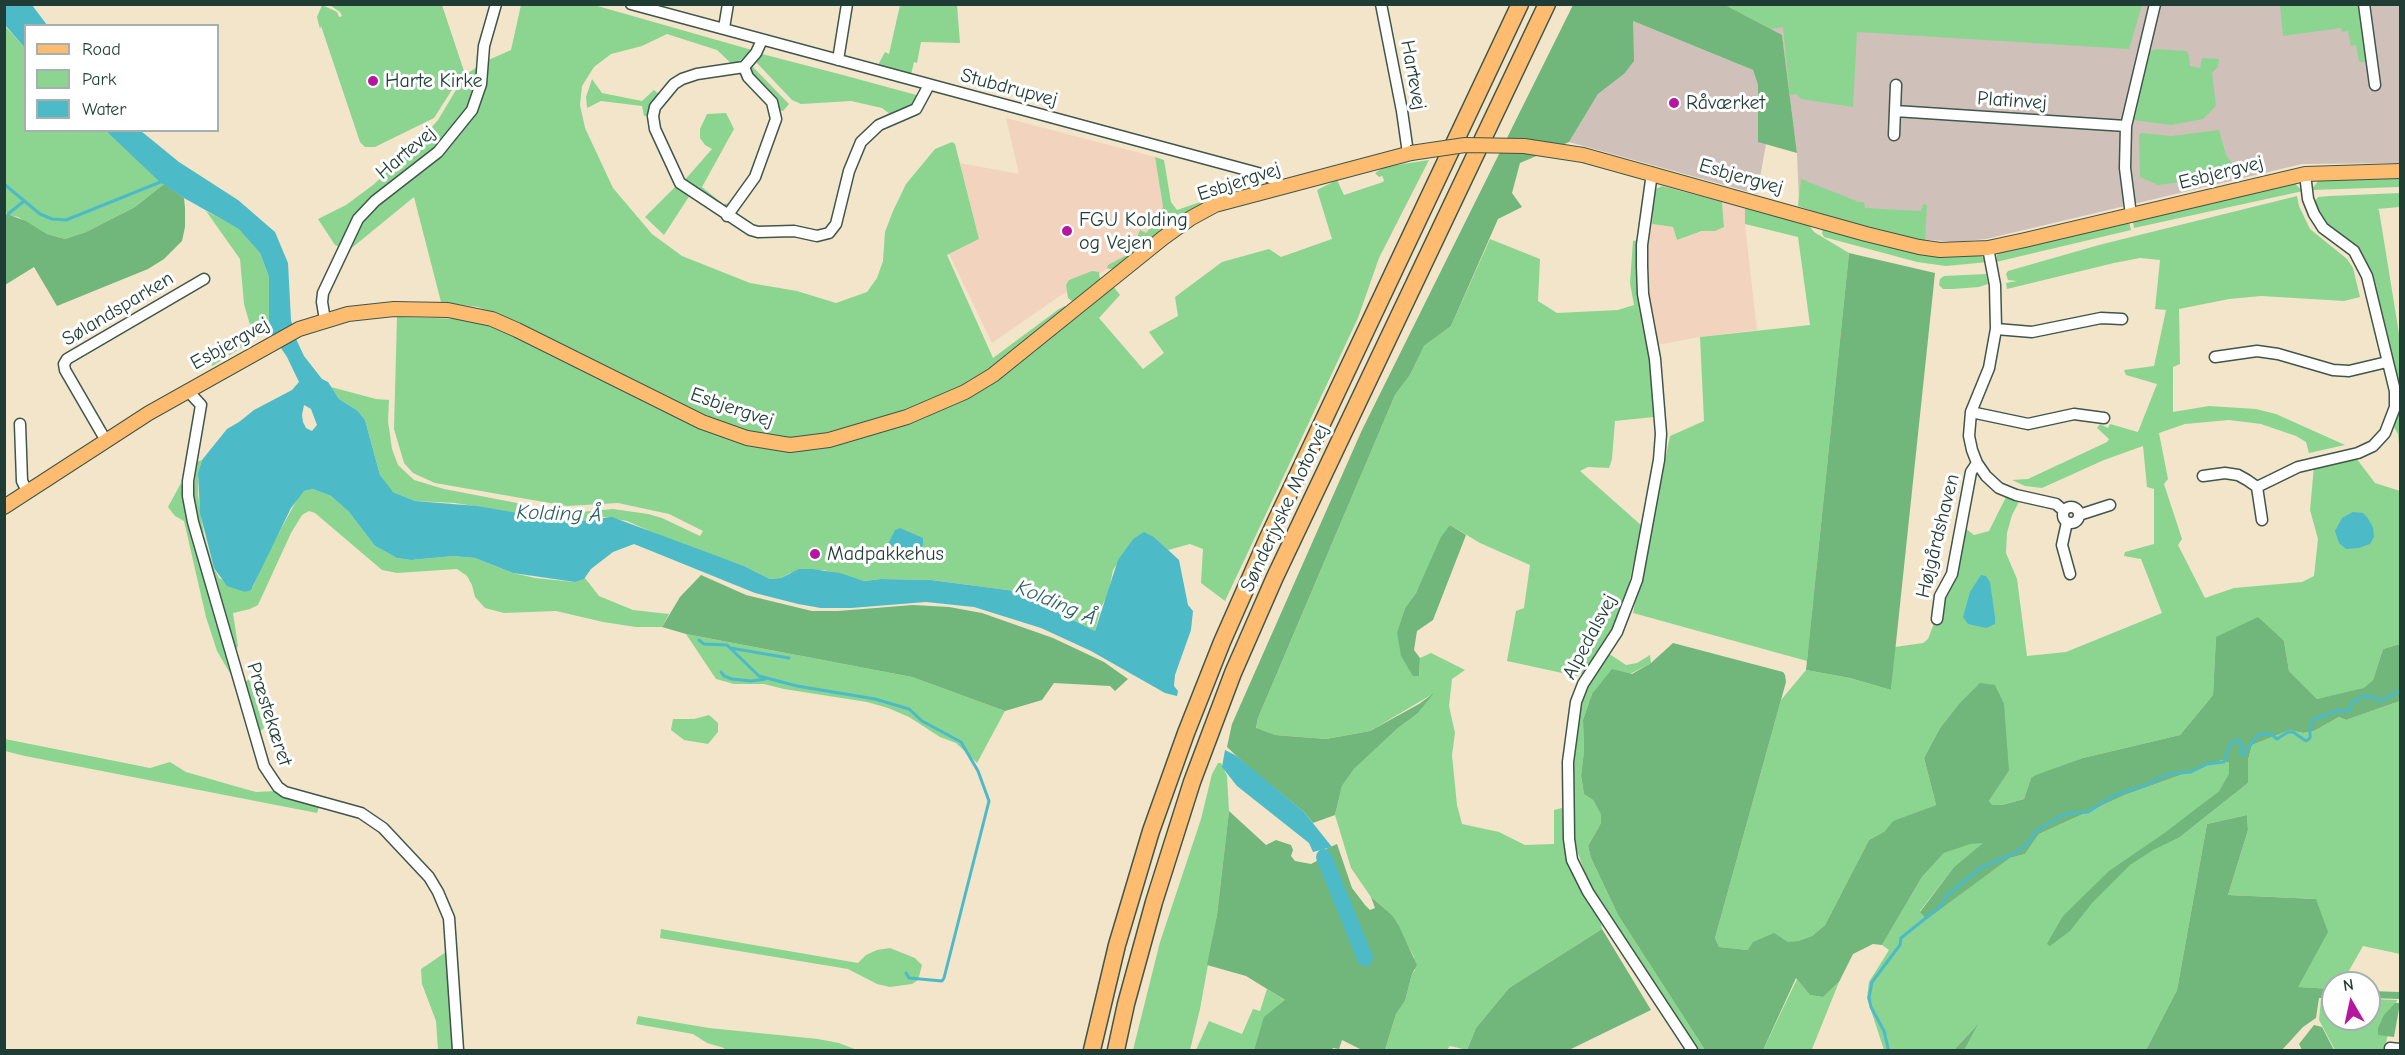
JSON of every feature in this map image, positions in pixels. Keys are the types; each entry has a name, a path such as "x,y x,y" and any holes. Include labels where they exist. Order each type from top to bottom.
{"highway":[{"path":"1429,196 1468,97 1509,4"},
{"name":"Sønderjyske Motorvej","path":"1092,1050 1117,945 1151,831 1186,733 1267,540 1520,4"},
{"name":"Sønderjyske Motorvej","path":"1116,1050 1154,902 1192,782 1233,673 1275,577 1549,4"}],"main road":[{"name":"Esbjergvej","path":"4,507 105,440 205,380 299,329 348,314 394,309 435,309 472,314 517,330 702,422 770,444 809,443 907,417 965,393 993,375 1191,218 1215,205 1409,153 1465,146 1524,146 1582,155 1919,247 1965,250 1988,248 2305,174 2400,171"}],"street":[{"name":"Hartevej","path":"325,320 323,293 358,219 375,201 438,152 472,110 481,84 484,46 496,4"},
{"name":"Stubdrupvej","path":"631,4 1258,173 1275,180 1280,188"},
{"path":"724,28 728,4"},
{"path":"838,60 847,4"},
{"name":"Hartevej","path":"1381,4 1409,153"},
{"path":"2131,215 2125,168 2126,126 2155,4"},
{"path":"2364,4 2375,85"},
{"path":"762,40 756,53 744,67 697,74 674,84 655,107 653,116 655,129 680,183 744,227 758,232 794,231 817,236 829,233 836,224 849,171 861,142 879,125 916,109 929,85"},
{"path":"727,216 755,177 776,119 772,102 748,77 744,67"},
{"path":"1894,135 1896,85"},
{"name":"Platinvej","path":"1895,111 2126,126"},
{"name":"Alpedalsvej","path":"1652,173 1642,245 1642,266 1643,294 1656,369 1661,434 1659,460 1637,580 1617,632 1584,684 1576,702 1568,762 1569,839 1572,860 1588,892 1692,1050"},
{"path":"2258,488 2298,467 2358,453 2373,446 2385,433 2395,407 2395,391 2362,261 2354,251 2323,228 2308,199 2305,174"},
{"name":"Højgårdshaven","path":"1988,248 1995,285 1996,329 1989,368 1971,412 1969,436 1977,463 1986,476 1999,488 2016,495 2056,504 2064,511"},
{"name":"Sølandsparken","path":"105,440 65,370 64,364 67,359 204,279"},
{"path":"1996,329 2032,332 2101,318 2122,319"},
{"path":"2215,357 2257,351 2278,354 2333,370 2349,371 2387,362"},
{"name":"Præstekæret","path":"205,380 189,465 188,496 193,522 264,766 278,787 285,792 361,813 383,828 429,878 449,918 458,1050"},
{"path":"188,391 201,405"},
{"path":"1971,412 2028,424 2073,414 2104,418"},
{"path":"20,424 22,481 27,491"},
{"name":"Højgårdshaven","path":"1938,619 1940,597 1952,574 1971,472 1977,463"},
{"path":"2204,476 2225,473 2238,475 2258,488 2262,520"},
{"path":"2067,522 2075,522 2079,515 2110,505"},
{"path":"2070,574 2062,545 2067,522 2063,516 2064,511 2072,507 2079,515"}],"shaded area":[{"path":"1725,5 2400,5 2400,163 2302,164 1986,239 1955,242 1918,239 1799,203 1797,153 1782,36"},
{"path":"1633,21 1753,70 1758,85 1758,141 1766,144 1757,194 1569,142 1598,94 1624,74"},
{"name":"FGU Kolding og Vejen","path":"1006,118 1155,157 1167,223 1122,261 1060,296 992,343 949,254 979,239 960,163 1019,174"},
{"path":"1722,202 1745,208 1757,330 1657,345 1649,304 1647,249 1652,224 1673,227 1678,240 1703,231 1715,231 1724,227"}],"green space":[{"path":"322,5 337,12 339,17 342,16 340,12 330,5 442,5 464,71 434,118 375,147 365,147 360,142 321,26 320,29 317,17"},
{"path":"521,5 594,5 752,50 734,66 717,50 667,34 642,46 611,54 594,67 582,86 580,105 585,128 613,188 652,234 682,256 750,283 797,291 836,303 867,292 877,278 883,261 885,232 906,184 935,149 952,142 955,144 979,239 947,255 993,358 1059,309 1065,306 1065,308 975,381 904,412 809,437 771,439 730,427 516,321 478,307 441,302 414,197 348,251 335,245 318,219 346,205 373,185 419,142 438,120 465,75 486,61 511,50"},
{"path":"900,5 957,5 960,43 921,42 917,63 914,62 911,75 878,65 885,52 889,54"},
{"path":"1573,5 1725,5 1782,35 1797,153 1758,142 1758,85 1753,70 1633,21 1634,61 1624,74 1598,94 1569,142 1520,163 1512,193 1522,207 1498,219 1451,326 1424,346 1410,375 1395,395 1258,718 1256,728 1275,735 1326,739 1370,731 1419,704 1434,693 1417,714 1398,728 1354,769 1342,786 1335,815 1313,823 1304,812 1227,747 1232,724 1362,430"},
{"path":"1725,5 2142,5 2129,49 1857,32 1853,107 1801,99 1797,94 1790,95 1783,27 1771,29"},
{"path":"2280,5 2361,5 2369,62 2359,62 2356,45 2351,46 2348,31 2342,32 2341,28 2283,36"},
{"path":"4,25 24,47 24,132 107,132 164,184 135,207 86,232 65,239 47,234 18,217 8,215 4,209"},
{"path":"2156,49 2186,51 2189,55 2190,66 2200,68 2202,58 2219,59 2218,67 2212,73 2216,106 2203,119 2171,125 2134,120 2150,51"},
{"path":"762,54 920,96 911,109 890,114 882,108 851,101 801,104 792,100 756,62"},
{"path":"751,65 789,104 783,111 778,110 750,71"},
{"path":"592,79 602,93 642,101 654,90 660,95 649,115 644,116 642,106 601,101 587,108 586,97"},
{"path":"726,113 734,129 702,187 723,204 732,203 728,209 683,182 712,149 700,138 700,129 707,114"},
{"path":"2219,130 2226,155 2240,174 2158,185 2140,177 2139,135 2142,133 2171,136"},
{"path":"1155,157 1164,160 1171,202 1177,210 1209,199 1210,202 1178,219 1115,268 1107,268 1108,265 1125,256 1134,245 1140,230 1146,233 1161,215 1163,206"},
{"path":"1429,160 1379,258 1358,318 1225,601 1201,583 1203,549 1190,544 1168,550 1154,537 1133,539 1113,570 1108,595 1101,607 1095,631 1015,591 931,580 864,581 824,570 790,573 781,578 770,579 744,566 670,540 627,521 604,517 579,521 455,503 415,501 387,487 380,475 365,420 358,411 339,399 331,387 376,399 389,400 388,421 392,449 398,465 414,480 444,489 559,511 581,512 613,509 648,514 700,536 703,531 669,514 618,503 567,506 435,483 413,473 404,463 394,429 397,317 462,319 494,325 715,432 756,447 781,450 819,449 889,428 951,405 999,379 1113,286 1120,295 1099,318 1143,369 1164,353 1149,332 1178,316 1175,297 1222,262 1269,249 1281,257 1332,239 1317,190 1337,180 1344,195 1383,182 1382,176 1379,177 1375,173 1384,167"},
{"path":"2400,176 2400,187 2311,190 2319,180"},
{"path":"1801,179 1864,202 1865,208 1921,211 1923,204 1927,205 1925,242 1866,229 1798,206"},
{"path":"2293,182 2303,191 2134,228 2133,222 2174,209"},
{"path":"164,184 184,198 185,227 182,241 164,259 148,269 57,306 34,267 5,285 4,217 7,214 26,221 47,234 65,239 86,232 135,207"},
{"path":"677,185 690,195 664,235 645,217"},
{"path":"1662,186 1722,202 1724,227 1715,231 1702,231 1677,240 1673,227 1652,224 1654,190"},
{"path":"2400,193 2400,207 2377,209 2400,340 2400,454 2398,434 2394,427 2399,402 2371,274 2318,215 2315,201 2318,197"},
{"path":"2297,196 2299,206 2310,229 2347,259 2353,268 2360,297 2344,301 2261,296 2229,299 2179,309 2180,364 2173,367 2173,412 2209,406 2256,409 2276,414 2345,445 2309,453 2306,442 2296,436 2261,424 2229,420 2185,424 2159,433 2168,479 2164,484 2182,539 2178,545 2205,598 2234,588 2302,582 2314,576 2318,539 2310,510 2314,466 2356,458 2375,483 2400,491 2400,644 2383,649 2373,680 2364,689 2317,699 2289,671 2284,641 2216,637 2213,695 2180,735 2083,758 2031,778 2024,799 2002,805 1991,805 1989,801 2009,771 1958,705 1940,728 1924,758 1936,805 1894,821 1885,831 1869,840 1825,925 1812,936 1798,941 1748,950 1719,947 1715,938 1781,700 1806,670 1850,678 1891,690 1895,647 1923,643 1928,639 1944,597 1965,528 1974,535 1989,531 2006,497 2020,500 2012,515 2007,533 2006,553 2017,579 2027,656 2066,652 2162,613 2141,559 2124,556 2125,552 2154,544 2154,489 2147,487 2143,446 2104,460 2042,488 2025,486 2012,480 2028,479 2107,442 2109,439 2097,428 2100,424 2108,428 2110,424 2138,432 2157,384 2126,375 2124,370 2154,366 2166,310 2155,309 2160,260 2140,258 2007,289 2006,283 2017,281 2008,280 2006,274 2008,271 2099,245"},
{"path":"1745,208 1809,225 1814,232 1849,253 1807,661 1633,613 1670,436 1704,421 1700,337 1810,325 1798,237 1745,224"},
{"path":"206,211 240,229 260,253 269,277 269,330 212,366 210,357 245,338 250,325 244,304 240,259"},
{"path":"2129,222 2131,230 1996,262 1997,255 2003,249 2089,228 2110,228"},
{"path":"1823,228 1979,254 1988,262 1946,266 1917,262 1824,237"},
{"path":"1490,239 1540,259 1538,301 1557,313 1618,310 1634,305 1630,283 1633,241 1638,240 1640,300 1651,370 1654,417 1615,421 1612,459 1609,468 1588,467 1580,471 1642,526 1622,614 1583,673 1576,676 1507,661 1516,611 1524,608 1530,565 1480,543 1450,525 1416,593 1405,608 1397,632 1419,676 1420,658 1431,653 1465,670 1452,679 1449,706 1455,733 1452,755 1457,805 1462,824 1499,832 1525,845 1554,844 1554,810 1562,808 1565,848 1600,918 1602,929 1509,988 1476,1028 1467,1050 1450,1046 1447,1050 1385,1050 1396,1014 1405,1001 1415,970 1414,957 1392,915 1371,897 1351,868 1335,815 1342,786 1354,769 1398,728 1417,714 1431,695 1370,731 1326,739 1275,735 1256,729 1258,718 1395,395 1410,375 1424,346 1451,326"},
{"path":"1849,253 1935,273 1891,690 1850,678 1806,670"},
{"path":"1092,271 1099,272 1100,280 1078,301 1068,298 1066,285 1069,280"},
{"path":"1986,274 1988,284 1979,287 1943,289 1939,285 1940,279 1944,276"},
{"path":"202,460 198,473 198,495 204,535 214,568 219,578 245,592 253,587 263,562 300,494 313,489 331,496 349,512 375,546 397,558 411,560 453,556 475,558 513,573 535,578 575,582 585,578 599,596 633,610 669,614 662,627 636,627 556,611 504,613 485,608 475,597 467,576 457,569 397,573 382,570 315,513 309,511 302,515 291,533 258,605 233,613 238,646 235,651 199,533 193,501 196,462"},
{"path":"181,483 190,525 231,675 217,651 206,617 184,521 175,516 168,507"},
{"path":"1450,525 1466,535 1433,620 1417,631 1414,650 1420,658 1419,676 1413,676 1401,656 1397,632 1405,608 1416,593 1441,537"},
{"path":"701,575 746,595 812,611 913,605 949,607 982,613 1053,638 1104,662 1128,679 1115,691 1110,686 1054,683 1042,700 1005,711 912,677 686,634 662,627 680,597"},
{"path":"2258,617 2284,641 2289,671 2317,699 2364,688 2373,680 2383,649 2400,644 2400,701 2346,720 2339,717 2314,731 2303,733 2290,730 2252,745 2248,760 2248,783 2180,837 2153,850 2130,865 2092,903 2070,931 2050,946 2047,944 2062,917 2109,871 2166,832 2219,791 2229,774 2229,763 2222,760 2125,795 2039,834 2025,854 2010,858 1927,919 1920,912 1954,867 1983,843 1970,844 1944,853 1922,877 1882,945 1873,944 1853,954 1839,982 1823,997 1810,995 1796,978 1763,1050 1705,1050 1618,915 1591,858 1588,846 1601,823 1601,814 1593,800 1584,794 1581,776 1584,751 1583,720 1592,694 1612,669 1632,674 1651,663 1673,643 1783,672 1785,675 1786,682 1715,938 1719,947 1748,950 1753,942 1774,933 1788,942 1812,936 1825,925 1869,840 1885,831 1893,821 1936,805 1924,758 1940,728 1958,705 1980,683 1995,685 2004,704 2009,771 1989,801 1992,805 2002,805 2024,799 2031,778 2036,775 2083,758 2180,735 2213,695 2216,637"},
{"path":"686,634 912,677 1005,711 977,763 956,743 940,737 909,717 888,708 867,702 764,684 734,684 716,679"},
{"path":"1608,653 1626,665 1637,663 1650,655 1651,663 1592,694 1583,720 1584,751 1581,777 1584,794 1593,800 1601,813 1601,823 1588,846 1591,858 1618,915 1705,1050 1697,1050 1599,903 1586,876 1573,839 1575,720 1585,693"},
{"path":"249,679 264,728 258,733 244,683"},
{"path":"2400,701 2400,954 2363,946 2349,971 2321,971 2321,988 2297,987 2316,899 2228,895 2248,830 2247,815 2207,824 2177,990 2146,1050 1963,1050 1976,1026 1954,1050 1884,1050 1867,998 1869,982 1889,950 1882,945 1922,877 1944,853 1970,843 1984,843 1954,867 1920,911 1927,918 2010,858 2025,854 2039,834 2125,795 2222,760 2229,763 2230,774 2219,791 2062,917 2052,937 2072,911 2158,842 2180,837 2248,783 2248,760 2252,745 2290,730 2303,733 2314,731 2339,717 2346,720"},
{"path":"709,715 718,723 718,732 708,744 684,740 671,730 673,719 694,719"},
{"path":"5,739 150,768 170,762 186,772 256,792 277,791 319,807 317,813 25,756 5,751"},
{"path":"1218,763 1221,763 1227,776 1229,811 1217,915 1190,1050 1133,1050 1160,942 1201,819 1212,774"},
{"path":"1229,811 1266,845 1276,840 1291,845 1293,850 1291,856 1295,861 1311,864 1328,855 1326,849 1337,844 1352,888 1365,905 1370,910 1375,908 1371,897 1392,915 1417,965 1412,974 1405,1001 1396,1014 1385,1050 1362,1050 1342,1040 1339,1049 1333,1048 1332,1050 1254,1050 1264,1017 1285,1000 1246,976 1207,965 1217,915"},
{"path":"2247,815 2248,830 2228,895 2316,899 2328,932 2298,987 2321,988 2316,1018 2303,1027 2282,1050 2146,1050 2177,990 2207,824"},
{"path":"661,929 858,963 866,955 890,948 915,958 922,965 918,980 912,984 890,987 877,984 848,969 660,938"},
{"path":"1602,929 1651,1010 1569,1050 1467,1050 1476,1028 1509,988"},
{"path":"446,952 453,1050 438,1050 436,1021 422,984 421,969"},
{"path":"1797,979 1810,995 1823,997 1839,982 1812,1049 1763,1050"},
{"path":"1267,989 1286,1001 1263,1025 1254,1050 1196,1050 1209,1021 1242,1034 1253,1009 1260,1011"},
{"path":"2381,991 2400,992 2400,999 2381,998"},
{"path":"2321,999 2321,1024 2319,1020"},
{"path":"2381,999 2397,1000 2384,1050 2335,1050 2325,1031 2381,1031"},
{"path":"2395,1003 2400,1003 2394,1037 2378,1035 2384,1015"},
{"path":"638,1016 709,1028 818,1039 839,1043 857,1050 725,1050 693,1034 636,1024"},
{"path":"1978,1024 1964,1050 1954,1050"},
{"path":"2314,1025 2321,1027 2321,1031 2324,1031 2334,1050 2302,1050 2299,1044"}],"water":[{"path":"5,5 32,5 46,24 24,24 24,47 5,25"},
{"path":"107,132 142,132 179,162 238,200 275,232 288,263 291,320 297,341 304,356 322,379 328,382 339,399 358,411 365,420 380,475 393,492 415,501 477,506 548,518 579,521 612,517 744,566 770,579 781,578 799,569 812,569 840,573 864,581 931,580 1015,591 1095,631 1118,560 1133,539 1144,532 1154,537 1179,560 1188,605 1193,611 1191,630 1175,675 1174,686 1178,691 1177,696 1165,693 1091,651 1041,628 974,607 926,602 851,608 821,608 798,604 755,593 634,544 613,552 591,569 584,579 575,582 513,573 475,558 453,556 411,560 397,558 375,546 349,512 331,496 313,489 304,491 291,508 251,590 245,592 227,586 214,568 200,513 198,473 202,460 227,429 254,410 292,390 299,382 287,357 269,330 269,277 260,253 239,229 160,182","holes":["304,405 311,409 317,425 312,431 306,428 302,415"]},
{"path":"2353,512 2363,513 2367,517 2373,527 2374,537 2370,544 2346,549 2339,543 2335,531 2342,518"},
{"path":"900,528 923,538 923,545 918,552 911,554 888,544 895,530"},
{"path":"1981,575 1986,576 1990,582 1995,617 1995,624 1986,628 1968,624 1963,617 1970,592"},
{"path":"1225,750 1235,755 1304,812 1332,847 1313,852 1309,843 1237,786 1222,767"}],"waterway":[{"path":"4,184 40,214 52,219 66,220 163,181"},
{"path":"8,214 24,201"},
{"path":"699,640 704,644 727,645 730,648 789,658"},
{"path":"730,648 759,676 797,686 875,699 909,709 922,721 961,742 978,771 989,801 944,978 942,981 909,978 906,973"},
{"path":"721,672 732,679 751,681 765,679"},
{"path":"1888,1048 1884,1031 1871,1007 1869,998 1872,982 1900,945 1901,938 1942,905 1945,897 1982,867 2011,855 2027,845 2036,831 2061,816 2088,812 2115,795 2146,785 2168,774 2191,772 2207,764 2224,762 2231,743 2238,740 2242,745 2240,752 2243,755 2258,735 2271,734 2277,739 2288,732 2293,732 2306,741 2310,738 2313,720 2339,710 2346,712 2351,708 2351,704 2363,696 2373,697 2380,701 2400,691"},
{"path":"1324,857 1365,958"}],"place":[{"name":"Harte Kirke","path":"373,81"},
{"name":"Råværket","path":"1674,103"},
{"name":"FGU Kolding og Vejen","path":"1067,231"},
{"name":"Madpakkehus","path":"815,554"}],"water label":[{"name":"Kolding Å","path":"559,514"},
{"name":"Kolding Å","path":"1056,603"}]}
